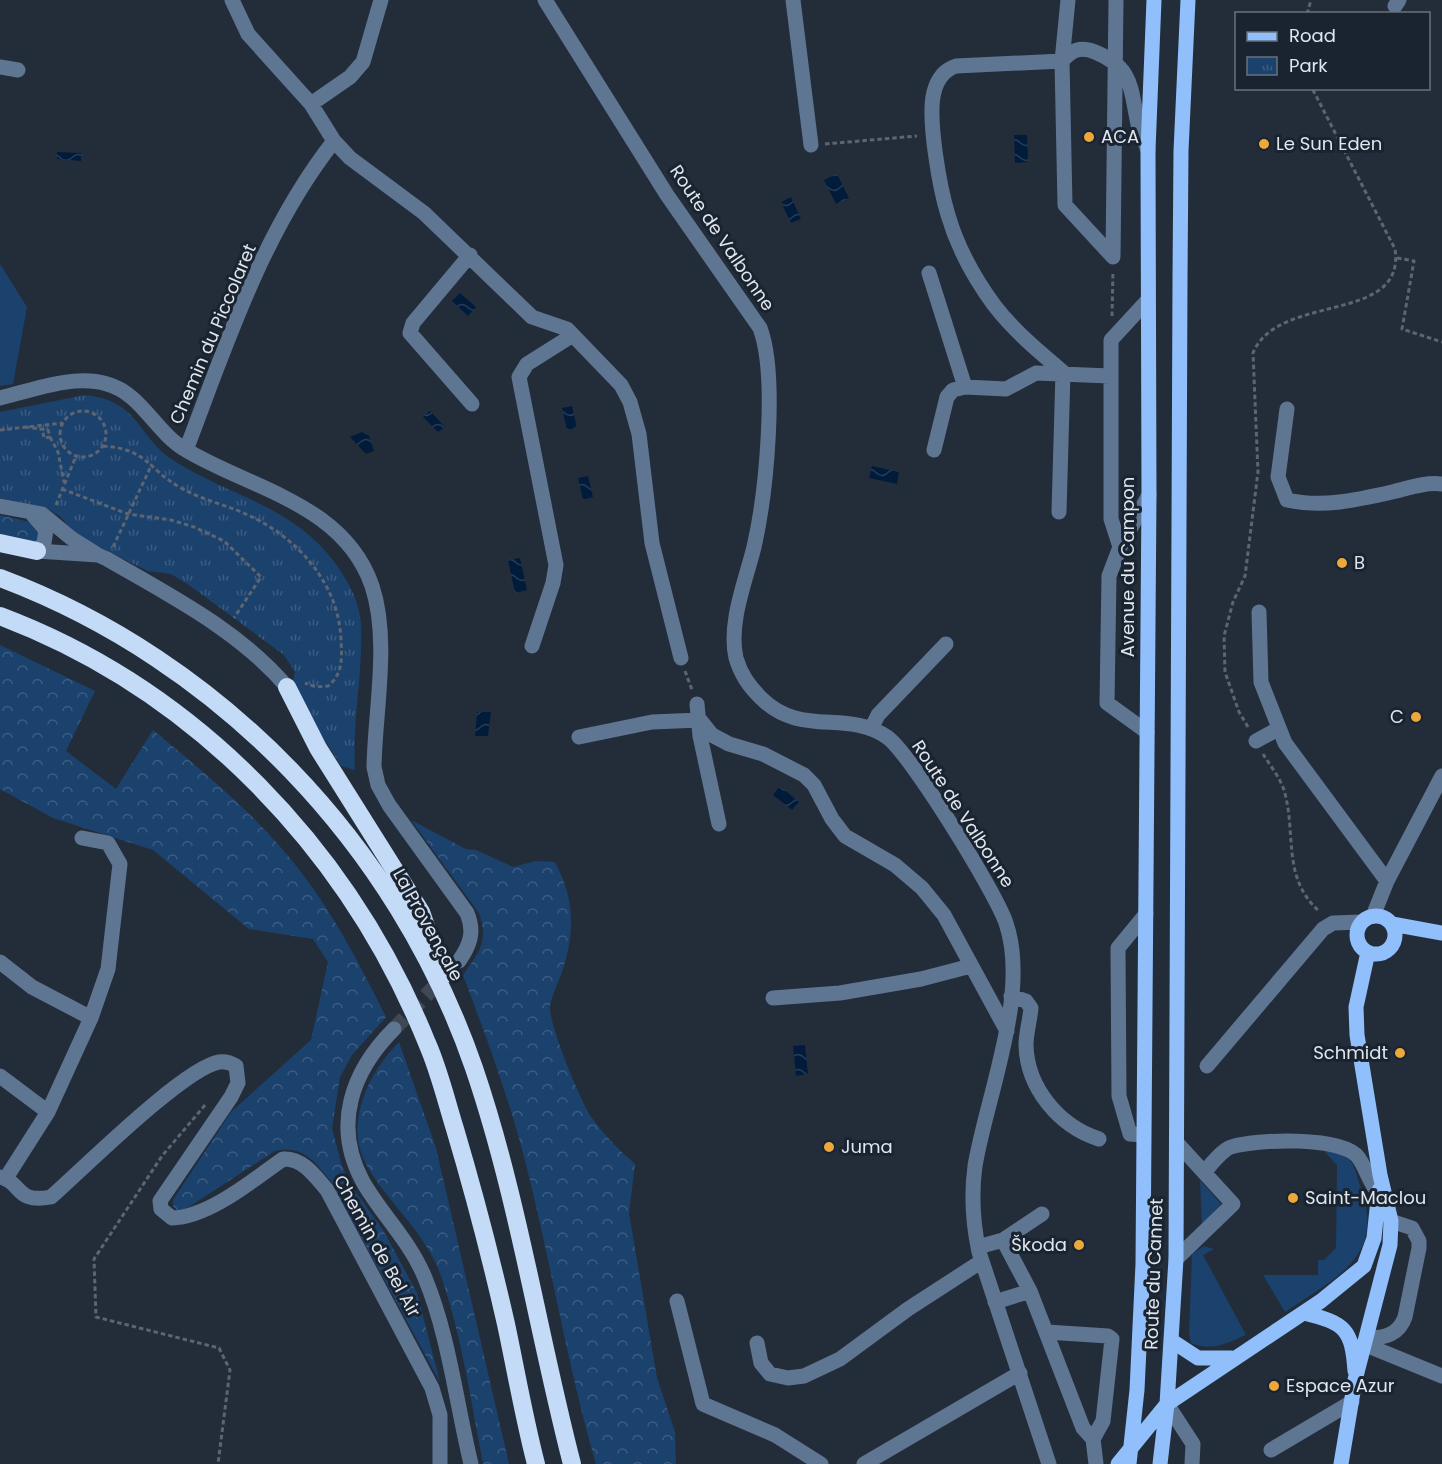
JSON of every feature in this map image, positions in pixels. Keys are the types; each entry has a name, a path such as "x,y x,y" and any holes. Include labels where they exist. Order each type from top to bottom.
{"highway":[{"path":"0,543 37,551"},
{"name":"La Provençale","path":"0,578 89,617 130,639 202,688 269,747 311,791 352,841 389,894 456,1020 474,1070 503,1171 572,1464"},
{"path":"0,616 33,628 111,670 163,704 215,745 250,776 309,838 366,920 428,1044 446,1098 475,1201 536,1464"},
{"path":"287,687 318,748 421,912 435,949 456,1020"}],"main road":[{"name":"Avenue du Campon","path":"1143,1135 1149,495 1148,150 1154,0"},
{"name":"Route du Cannet","path":"1160,1464 1172,1341 1176,1259 1181,151 1188,0"},
{"path":"1392,924 1395,936 1390,947 1380,953 1368,952 1357,938 1368,919 1384,917 1392,924 1442,933"},
{"path":"1340,1464 1355,1380 1386,1267 1391,1221 1380,1175 1357,1035 1356,1007 1368,952"},
{"name":"Route du Cannet","path":"1129,1464 1142,1319 1143,1135"},
{"path":"1118,1464 1167,1404 1337,1290 1364,1266 1374,1238 1380,1175"},
{"path":"1304,1313 1334,1322 1344,1328 1351,1338 1355,1380"},
{"path":"1172,1341 1198,1358 1234,1357"}],"street":[{"path":"232,0 248,34 311,104 334,141 366,171 424,213 532,317 558,325 573,335 621,385 630,402 639,434 652,543 681,658"},
{"path":"311,104 350,77 363,63 381,0"},
{"name":"Route de Valbonne","path":"545,0 668,195 748,310 766,344 769,392 760,517 735,627 735,653 743,677 770,707 792,719 871,729 888,738 903,754 1000,909 1012,944 1011,996 1007,1031 975,1168 973,1199 980,1254 1049,1464"},
{"path":"792,0 811,145"},
{"path":"1068,0 1062,60 1065,205 1113,257"},
{"path":"1113,257 1116,0"},
{"path":"1063,372 1029,345 994,304 975,274 948,215 934,134 933,94 940,78 950,68 1062,60 1078,49 1088,50 1114,61 1132,85 1138,126 1148,150"},
{"path":"0,67 18,70"},
{"name":"Chemin du Piccolaret","path":"186,450 249,288 290,208 334,141"},
{"path":"470,255 413,323 410,333 472,404"},
{"path":"929,273 965,387"},
{"path":"1120,547 1111,519 1111,340 1147,301"},
{"path":"532,646 553,583 556,565 519,377 527,364 573,335"},
{"path":"1059,512 1063,372"},
{"path":"934,450 947,397 953,390 965,387 1006,389 1036,373 1063,372 1110,376"},
{"path":"0,398 77,380 107,384 132,397 168,437 186,450 316,515 353,551 372,585 378,611 381,642 374,767 378,785 389,805 467,913 471,924 471,937 459,961"},
{"path":"1287,409 1278,477 1287,500 1311,505 1390,493 1430,483 1442,484"},
{"path":"1147,732 1107,703 1109,576 1120,547 1149,495"},
{"path":"0,506 28,511 51,519 71,538 224,632 270,669 287,687"},
{"path":"28,511 46,530 44,543 37,551"},
{"path":"37,551 103,557"},
{"path":"1259,612 1261,682 1284,743 1387,881"},
{"path":"871,729 878,715 946,644"},
{"path":"579,737 698,712"},
{"path":"698,712 700,736 719,824"},
{"path":"698,712 712,735 739,748 763,754 810,780 832,819 845,836 895,865 934,901 1007,1031"},
{"path":"1256,741 1278,729"},
{"path":"1207,1066 1323,929 1333,923 1368,919 1442,776"},
{"path":"3,1178 48,1112 91,1018 108,969 120,864 108,843 82,838"},
{"path":"1143,1135 1130,1134 1119,1096 1118,948 1146,914"},
{"path":"0,962 32,987 91,1018"},
{"path":"773,998 840,993 921,979 971,966"},
{"path":"1011,996 1026,1001 1030,1008 1026,1042 1028,1062 1039,1091 1073,1129 1099,1139"},
{"path":"394,1029 369,1057 359,1074 351,1096 348,1122 350,1145 362,1181 399,1232 425,1277 438,1315 471,1464"},
{"name":"Chemin de Bel Air","path":"3,1178 26,1197 39,1200 51,1197 185,1079 218,1062 230,1062 236,1066 238,1083 160,1201 161,1209 172,1218 197,1213 231,1194 283,1159 299,1162 313,1173 327,1190 432,1388 440,1415 440,1464"},
{"path":"0,1076 48,1112"},
{"path":"1204,1172 1230,1147 1285,1141 1339,1145 1357,1156 1366,1177 1378,1193"},
{"path":"1176,1259 1233,1204 1178,1144"},
{"path":"757,1343 761,1363 770,1374 788,1378 804,1376 840,1359 980,1254 1042,1214"},
{"path":"1367,1341 1396,1332 1402,1325 1407,1307 1419,1241 1412,1228 1391,1221"},
{"path":"1003,1240 1030,1291 1083,1428 1093,1439 1096,1464"},
{"path":"995,1302 1030,1291"},
{"path":"677,1301 703,1404 775,1435 821,1464"},
{"path":"1047,1332 1108,1336 1112,1339 1103,1421 1093,1439"},
{"path":"1367,1341 1442,1376"},
{"path":"864,1464 1020,1373"},
{"path":"1271,1450 1352,1402"},
{"path":"1167,1404 1193,1444 1192,1464"}],"path":[{"path":"811,145 934,134"},
{"path":"1111,340 1113,257"},
{"path":"1396,258 1414,261 1402,329 1442,342"},
{"path":"73,413 94,414 104,425 106,439 104,446 92,456 76,456 63,447 60,439 63,423 73,413"},
{"path":"0,430 63,423"},
{"path":"20,426 44,432 44,438 50,437 58,452 64,483"},
{"path":"104,446 132,450 183,489 250,516 279,533 305,555 333,598 341,626 342,661 339,673 328,686 316,687 301,683 287,687"},
{"path":"51,519 76,456"},
{"path":"103,557 128,514 152,464"},
{"path":"62,489 128,514 171,520 224,541 261,577 224,632"},
{"path":"681,658 698,712"},
{"path":"207,1102 162,1156 94,1259 96,1317 219,1348 230,1370 218,1464"}],"green space":[{"path":"0,264 27,307 13,384 0,386"},
{"path":"85,395 118,405 137,422 163,452 176,462 284,517 303,530 338,567 354,594 361,625 355,770 341,766 322,736 293,681 295,672 284,655 171,574 148,571 75,535 61,517 47,508 0,498 0,412"},
{"path":"0,515 29,522 40,529 37,542 0,539"},
{"path":"0,645 95,691 66,751 116,789 153,730 231,797 268,833 301,872 336,924 386,1017 352,1055 340,1077 332,1128 341,1163 350,1184 383,1230 417,1293 440,1382 330,1180 307,1156 293,1150 275,1151 184,1210 178,1211 173,1206 173,1200 231,1112 311,1040 328,962 313,939 249,929 153,850 53,818 0,789"},
{"path":"411,820 466,849 476,850 513,867 536,861 555,862 562,876 569,903 571,929 562,972 550,1006 551,1015 566,1062 587,1110 607,1136 635,1164 629,1213 657,1378 675,1432 676,1464 596,1464 517,1130 463,975 481,946 482,923 479,913"},
{"path":"399,1042 436,1148 509,1464 483,1464 460,1346 441,1276 417,1232 376,1180 360,1150 359,1116 369,1083"},
{"path":"1339,1150 1348,1158 1356,1171 1367,1212 1366,1232 1361,1249 1337,1277 1285,1312 1263,1275 1318,1275 1318,1260 1324,1260 1336,1248 1337,1165 1324,1151"},
{"path":"1200,1180 1221,1204 1202,1225"},
{"path":"1204,1246 1214,1249 1203,1255 1246,1335 1213,1347 1191,1343 1189,1335 1192,1254"}],"water":[{"path":"1014,135 1027,135 1028,162 1015,163"},
{"path":"57,152 81,153 81,161 57,159"},
{"path":"837,174 849,198 836,204 824,180"},
{"path":"791,197 801,219 791,223 781,202"},
{"path":"460,293 476,307 468,316 452,301"},
{"path":"572,406 577,428 567,430 562,408"},
{"path":"430,411 445,427 438,432 423,417"},
{"path":"362,432 369,436 374,451 366,454 350,437"},
{"path":"872,466 899,472 897,484 869,478"},
{"path":"588,476 593,497 583,500 578,478"},
{"path":"520,558 527,590 515,593 508,560"},
{"path":"477,712 491,712 488,736 475,736"},
{"path":"780,786 799,802 792,810 773,795"},
{"path":"805,1045 808,1074 796,1076 793,1046"}],"tunnel":[{"path":"394,1029 459,961"}],"place":[{"name":"ACA","path":"1089,137"},
{"name":"Le Sun Eden","path":"1264,144"},
{"name":"B","path":"1342,563"},
{"name":"C","path":"1416,717"},
{"name":"Schmidt","path":"1400,1053"},
{"name":"Juma","path":"829,1147"},
{"name":"Saint-Maclou","path":"1293,1198"},
{"name":"Škoda","path":"1079,1245"},
{"name":"Espace Azur","path":"1274,1386"}]}
